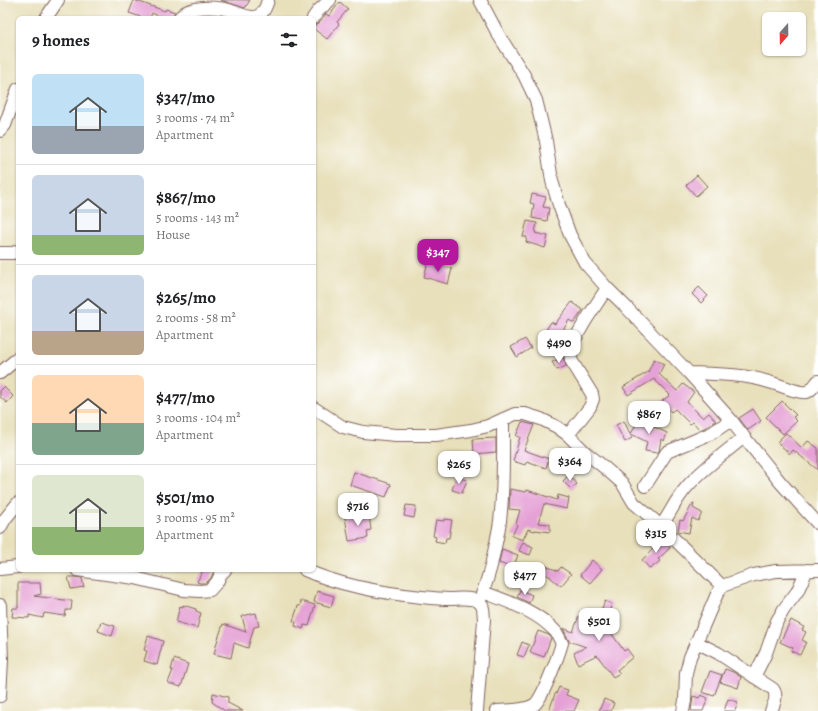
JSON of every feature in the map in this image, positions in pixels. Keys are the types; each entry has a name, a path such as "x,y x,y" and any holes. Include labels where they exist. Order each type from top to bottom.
{"street":[{"path":"47,16 58,0"},
{"path":"256,16 264,11 268,0"},
{"path":"314,16 330,0"},
{"path":"480,0 498,34 524,75 536,100 546,141 552,181 559,205 570,235 585,263 606,288 689,373 731,420 781,482 818,524"},
{"path":"181,16 186,12 196,9 212,8 229,10 243,16"},
{"path":"16,94 2,126 16,125"},
{"path":"0,253 16,252"},
{"path":"568,435 590,407 593,399 592,394 571,360 570,352 572,344 606,288"},
{"path":"0,373 16,360"},
{"path":"689,373 750,377 799,392 807,392 814,388 818,381"},
{"path":"316,409 343,426 363,432 396,435 436,435 471,430 488,426 515,414 525,414 541,419 557,427 568,435 585,452 622,483 634,503 661,526 722,586"},
{"path":"477,711 484,620 481,597 497,541 500,522 503,420"},
{"path":"645,486 667,452 712,432 731,420"},
{"path":"661,526 678,498 687,487 701,473 744,437"},
{"path":"0,528 16,505"},
{"path":"0,569 16,567"},
{"path":"683,711 685,701 686,673 690,657 717,594 722,586 736,580 776,571 812,570"},
{"path":"754,677 766,653 777,621 812,570"},
{"path":"92,572 135,578 184,590 200,592 210,590 223,572"},
{"path":"310,572 323,578 375,591 450,599 473,599 481,597 514,604 538,617 556,633 562,643 560,653 541,696 535,704 524,708 497,711"},
{"path":"0,605 2,660 0,696"},
{"path":"696,642 718,653 773,689 776,692 776,696 771,711"}],"building":[{"path":"134,0 165,11 166,9 175,12 172,16 159,16 152,13 151,16 138,16 129,13"},
{"path":"220,0 250,0 245,8"},
{"path":"340,2 348,9 337,22 339,24 327,39 316,31 316,25 326,14 329,16"},
{"path":"697,175 707,186 696,196 686,185"},
{"path":"532,194 546,197 543,207 549,208 547,221 532,218 534,204 530,203"},
{"path":"527,221 537,223 535,233 548,236 545,248 526,242 527,237 523,237"},
{"path":"428,262 452,269 448,284 424,277"},
{"path":"699,287 708,296 701,303 692,294"},
{"path":"572,302 583,310 574,323 569,320 552,349 539,341 551,322 555,324"},
{"path":"525,339 531,348 517,357 511,347"},
{"path":"563,357 566,366 557,370 552,362"},
{"path":"654,359 664,364 659,374 677,391 683,384 694,392 687,402 703,418 709,413 716,421 700,430 693,422 690,424 675,409 671,412 662,401 670,395 654,379 628,395 623,387 648,372"},
{"path":"4,387 13,396 7,403 0,397 0,391"},
{"path":"782,401 796,415 793,417 797,421 783,434 766,417"},
{"path":"753,409 761,421 748,430 739,418"},
{"path":"642,417 649,422 648,424 667,433 664,441 661,439 659,451 657,453 645,451 647,442 631,434 636,424 637,425"},
{"path":"624,421 632,438 625,442 616,425"},
{"path":"522,422 534,425 524,450 549,459 546,468 527,461 525,465 513,461 520,437 516,436"},
{"path":"786,433 802,448 808,441 818,448 818,470 793,450 790,454 777,442"},
{"path":"496,438 496,452 474,454 473,439"},
{"path":"354,472 391,484 386,497 350,485"},
{"path":"569,475 577,484 571,489 563,481"},
{"path":"456,477 467,480 462,493 452,490"},
{"path":"510,489 526,492 527,490 557,500 558,495 569,498 567,509 544,504 538,523 550,524 550,532 528,529 523,540 512,536 517,525 520,510 509,509"},
{"path":"693,503 693,508 702,513 698,521 692,518 689,533 678,531 680,520 683,521"},
{"path":"406,505 416,506 414,518 404,516"},
{"path":"364,514 369,515 371,530 367,531 368,538 349,541 345,517"},
{"path":"444,519 452,520 449,538 446,538 445,543 435,541 436,537 433,536 436,520 444,521"},
{"path":"663,539 670,548 658,559 660,561 650,569 642,560 653,549 652,548"},
{"path":"523,542 533,547 530,555 519,551"},
{"path":"502,549 518,555 513,568 499,563"},
{"path":"592,560 602,569 590,583 580,575"},
{"path":"546,566 558,571 561,567 571,574 561,586 551,577 543,573"},
{"path":"202,572 214,572 211,578 206,583 197,582"},
{"path":"68,577 82,578 84,587 71,589"},
{"path":"18,583 40,583 41,594 34,596 72,601 71,610 66,610 65,616 44,613 43,618 29,615 29,618 12,617 13,608 18,608"},
{"path":"520,590 532,595 529,603 517,597"},
{"path":"317,591 334,596 331,607 314,602"},
{"path":"301,601 315,605 309,626 304,625 303,629 295,626 296,622 293,621"},
{"path":"605,601 612,604 605,622 609,630 624,651 627,649 633,657 617,670 620,673 613,677 597,655 578,664 574,653 586,647 569,641 563,628 573,632 579,616 593,622 594,619 597,620"},
{"path":"183,605 196,609 196,611 201,613 197,628 176,622 180,606 183,607"},
{"path":"256,613 259,626 254,627 248,648 234,643 231,658 214,654 223,624 246,632 242,616"},
{"path":"791,620 804,627 802,630 806,632 802,640 806,642 800,655 791,651 793,648 780,642"},
{"path":"101,622 115,626 112,636 98,631"},
{"path":"538,631 549,635 551,638 544,657 530,652"},
{"path":"148,636 163,641 157,665 144,661 147,651 144,650"},
{"path":"522,642 529,645 524,657 517,655"},
{"path":"174,659 188,664 181,687 168,683 173,670 171,670"},
{"path":"725,669 741,677 738,688 720,682"},
{"path":"710,671 722,675 714,696 702,692"},
{"path":"559,687 568,690 566,695 579,700 574,711 549,711"},
{"path":"213,693 228,697 228,703 243,711 225,711 212,702"},
{"path":"701,695 708,698 703,711 691,711 693,696 699,698"},
{"path":"604,699 614,703 611,711 599,711"},
{"path":"728,699 738,702 735,711 724,711"}]}
